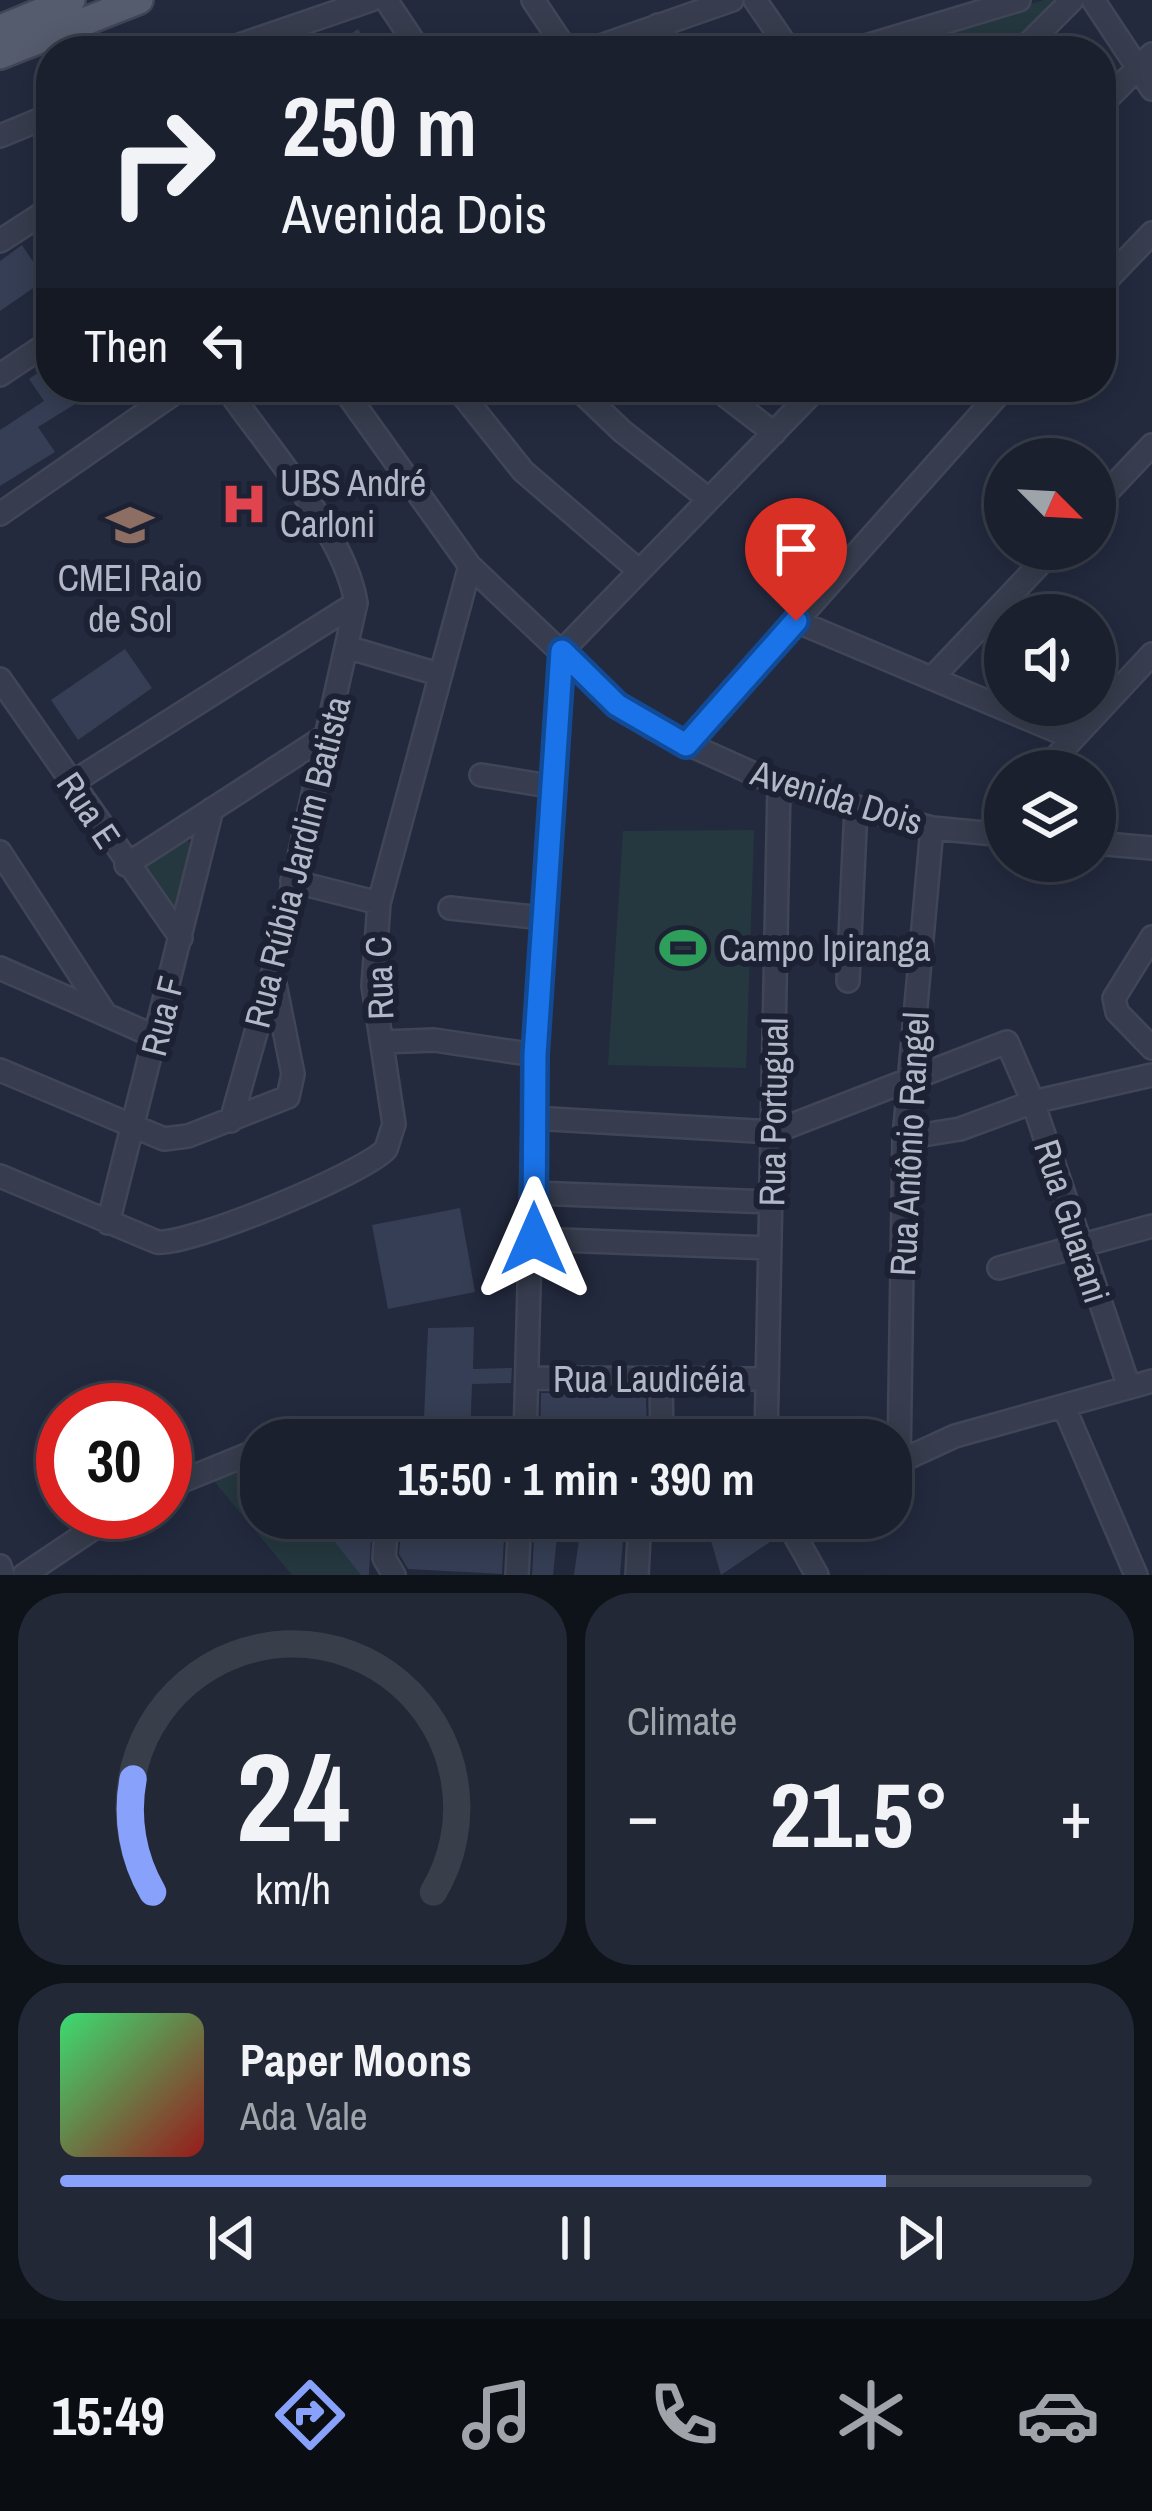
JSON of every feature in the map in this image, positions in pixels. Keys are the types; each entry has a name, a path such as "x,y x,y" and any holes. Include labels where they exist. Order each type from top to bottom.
{"main road":[{"path":"0,28 71,0"},
{"path":"48,36 139,0"},
{"path":"0,55 36,41"}],"street":[{"path":"289,36 371,0"},
{"path":"386,0 410,36"},
{"path":"533,0 557,36"},
{"path":"628,36 732,0"},
{"path":"755,0 780,36"},
{"path":"919,36 1018,0"},
{"path":"1036,36 1072,0"},
{"path":"1093,0 1145,62 1152,89"},
{"path":"658,25 665,36"},
{"path":"1116,90 1145,62"},
{"path":"0,136 36,122"},
{"path":"0,242 36,218"},
{"path":"1116,270 1152,233"},
{"path":"0,375 36,351"},
{"path":"0,514 145,402"},
{"path":"70,784 356,603 346,566 328,535 236,402"},
{"name":"Avenida Dois","path":"357,402 470,566 617,705 686,745 779,785 932,827 984,828"},
{"path":"468,402 524,471 637,569"},
{"path":"594,402 706,497"},
{"path":"734,402 774,433"},
{"path":"527,1419 535,1055 562,651 706,497 804,402"},
{"path":"686,745 992,402"},
{"path":"1116,483 1152,445"},
{"name":"Rua C","path":"108,1222 157,1242 207,1234 380,1156 394,1124 373,986 379,903 470,566"},
{"path":"933,677 1034,570"},
{"name":"Rua Rúbia Jardim Batista","path":"231,1121 273,972 350,648 356,603"},
{"path":"796,621 1071,737"},
{"path":"350,648 438,674"},
{"path":"1060,750 1152,654"},
{"name":"Rua E","path":"0,679 181,938"},
{"path":"126,865 327,735"},
{"path":"481,776 555,787"},
{"name":"Rua Portugual","path":"766,1419 779,785"},
{"path":"848,981 856,807"},
{"name":"Rua F","path":"108,1222 135,1130 212,808"},
{"name":"Rua Antônio Rangel","path":"896,1419 904,1138 932,827"},
{"path":"1116,845 1152,848"},
{"path":"0,852 106,1015"},
{"path":"292,881 379,903"},
{"path":"450,908 543,918"},
{"path":"1152,938 1114,998 1118,1012 1152,1048"},
{"path":"0,968 155,1037"},
{"path":"0,1070 164,1139 277,1105 293,1088 273,972"},
{"path":"382,1042 434,1040 535,1055"},
{"name":"Rua Guarani","path":"908,1077 1000,1041 1011,1045 1129,1387"},
{"path":"904,1138 960,1129 1033,1102 1152,1075"},
{"path":"533,1118 774,1132 840,1111 908,1077"},
{"path":"0,1176 108,1222"},
{"path":"534,1193 771,1202"},
{"path":"999,1268 1152,1226"},
{"path":"534,1239 770,1248"},
{"name":"Rua Laudicéia","path":"531,1378 766,1379"},
{"path":"661,1379 662,1419"},
{"path":"912,1456 955,1436 1152,1381"},
{"path":"1064,1407 1136,1575"},
{"path":"192,1477 240,1458"},
{"path":"24,1575 78,1539"},
{"path":"385,1539 384,1558 394,1575"},
{"path":"518,1575 519,1539"},
{"path":"637,1539 637,1575"},
{"path":"797,1539 818,1575"},
{"path":"0,1566 3,1575"}],"shaded area":[{"path":"1044,0 1053,0 1020,36 923,36"},
{"name":"Campo Ipiranga","path":"754,830 746,1068 608,1065 623,831"},
{"path":"184,834 192,847 176,906 167,907 136,865"},
{"path":"240,1470 240,1512 214,1481"},
{"path":"262,1539 336,1539 365,1575 292,1575"}],"building":[{"path":"22,245 36,266 36,286 0,311 0,261"},
{"path":"42,402 79,402 38,427 55,452 0,486 0,430"},
{"path":"125,649 152,688 78,740 51,700"},
{"path":"460,1208 475,1292 388,1309 372,1225"},
{"path":"474,1327 473,1369 512,1368 511,1383 472,1384 471,1419 424,1419 428,1328"},
{"path":"541,1393 646,1394 647,1419 540,1419"},
{"path":"371,1539 369,1575 361,1575 334,1541"},
{"path":"400,1539 504,1539 502,1574 408,1569 399,1554"},
{"path":"534,1539 557,1539 553,1575 532,1575"},
{"path":"579,1539 623,1539 620,1575 574,1575"},
{"path":"710,1539 769,1539 770,1542 721,1575"}],"place":[{"name":"UBS André Carloni","path":"244,504"},
{"name":"CMEI Raio de Sol","path":"130,525"},
{"name":"Campo Ipiranga","path":"683,948"}],"route":[{"path":"534,1239 535,1055 562,651 617,705 686,745 796,621"}]}
